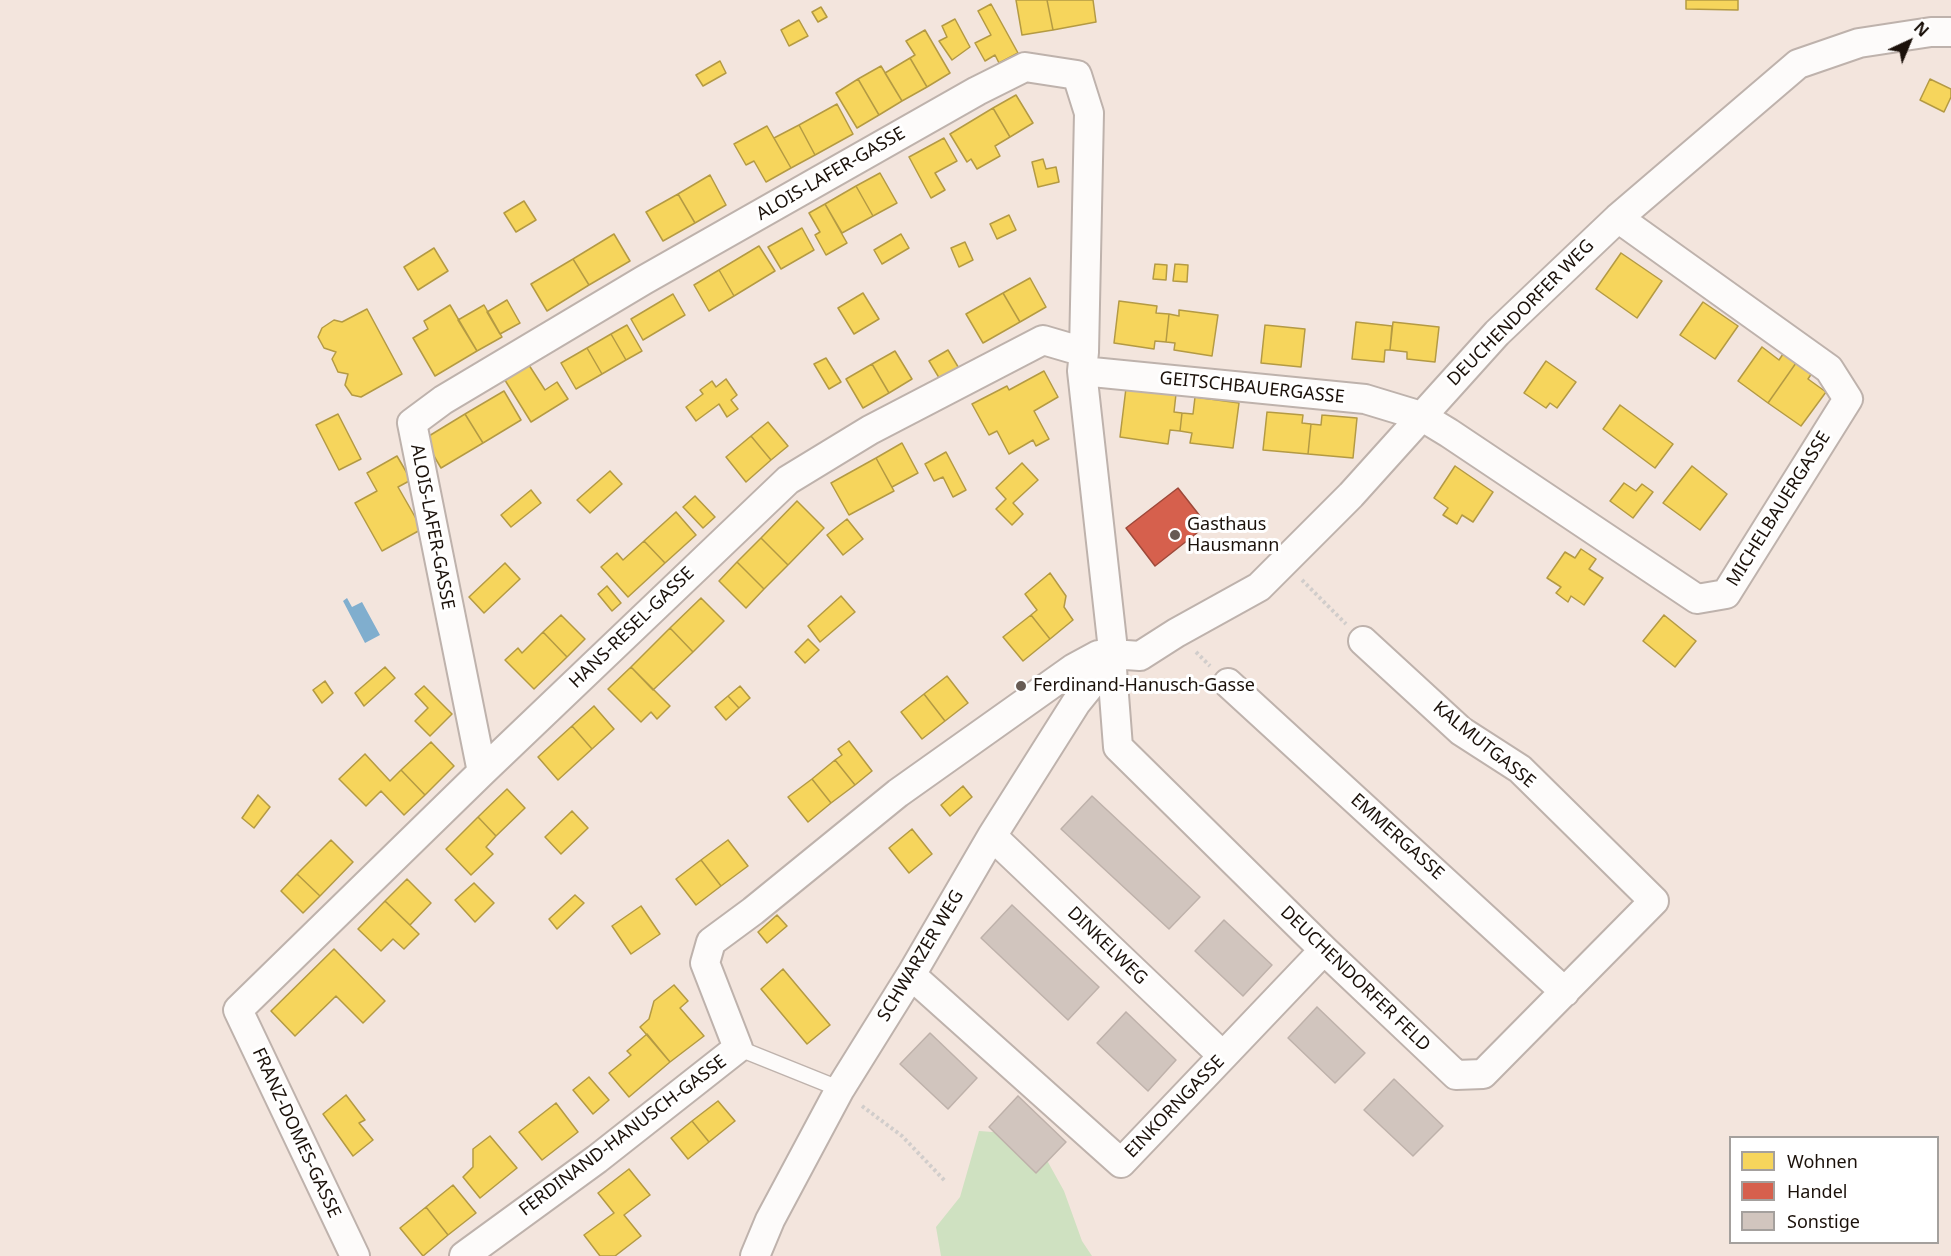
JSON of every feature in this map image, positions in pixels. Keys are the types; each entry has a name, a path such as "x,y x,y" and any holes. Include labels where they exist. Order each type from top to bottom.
{"street":[{"name":"DEUCHENDORFER WEG","path":"1111,658 1140,656 1176,633 1259,587 1351,495 1497,333 1618,218 1798,64 1859,43 1931,32 1951,33"},
{"name":"ALOIS-LAFER-GASSE","path":"482,772 412,423 442,400 644,280 977,91 1025,68 1077,75 1089,114 1083,361 1111,658"},
{"name":"MICHELBAUERGASSE","path":"1420,416 1449,433 1697,599 1726,594 1848,399 1829,369 1618,218"},
{"name":"HANS-RESEL-GASSE","path":"238,1010 482,772 788,480 870,430 1043,340 1083,361"},
{"name":"GEITSCHBAUERGASSE","path":"1083,361 1365,399 1420,416"},
{"name":"KALMUTGASSE","path":"1363,641 1461,730 1520,769 1654,901"},
{"name":"SCHWARZER WEG","path":"755,1256 770,1220 840,1089 911,975 992,836 1076,703 1111,658"},
{"name":"DEUCHENDORFER FELD","path":"1111,658 1118,747 1324,950 1456,1075 1483,1074 1654,901"},
{"name":"FERDINAND-HANUSCH-GASSE","path":"464,1256 597,1159 738,1048 705,963 711,942 753,911 898,793 1074,668 1111,658"},
{"name":"EMMERGASSE","path":"1228,683 1566,992"},
{"name":"DINKELWEG","path":"992,836 1223,1056"},
{"name":"EINKORNGASSE","path":"911,975 1121,1163 1324,950"},
{"name":"FRANZ-DOMES-GASSE","path":"238,1010 355,1256"}],"lane":[{"path":"738,1048 840,1089"}],"path":[{"path":"1284,563 1363,641"},
{"path":"1176,633 1228,683"},
{"path":"840,1089 902,1136 946,1182"}],"green space":[{"path":"979,1131 1033,1135 1064,1191 1082,1241 1092,1256 941,1256 936,1227 960,1197"}],"water":[{"path":"347,598 352,607 362,602 380,635 365,643 343,601"}],"building: Wohnen":[{"path":"1016,0 1047,0 1053,30 1022,35"},
{"path":"1047,0 1093,0 1096,22 1053,30"},
{"path":"1686,0 1738,0 1738,10 1686,9"},
{"path":"991,4 1018,53 999,63 995,55 985,61 975,43 991,35 978,11"},
{"path":"821,7 827,17 818,22 812,12"},
{"path":"955,19 970,47 952,60 939,41 947,37 942,26"},
{"path":"799,20 808,36 789,46 781,30"},
{"path":"925,30 950,73 927,87 910,58 915,55 906,41"},
{"path":"910,58 927,87 902,101 885,73"},
{"path":"720,61 726,73 703,86 696,75"},
{"path":"881,66 902,101 879,115 858,79"},
{"path":"858,79 879,115 857,128 836,93"},
{"path":"1930,79 1951,89 1951,97 1944,112 1920,100"},
{"path":"1016,95 1033,123 1010,137 993,108"},
{"path":"837,104 853,134 815,155 799,125"},
{"path":"993,108 1010,137 995,146 1000,156 977,169 971,159 967,162 950,134"},
{"path":"799,125 815,155 791,168 774,138"},
{"path":"767,126 791,168 766,182 754,161 746,165 734,144"},
{"path":"944,138 957,161 935,173 945,190 931,198 909,157"},
{"path":"1043,159 1046,169 1056,167 1059,182 1038,187 1032,162"},
{"path":"880,173 897,203 873,216 856,186"},
{"path":"710,175 726,205 695,223 678,194"},
{"path":"856,186 873,216 842,233 825,204"},
{"path":"678,194 695,223 663,241 646,212"},
{"path":"524,201 536,220 516,232 504,213"},
{"path":"825,204 847,243 826,255 815,235 820,232 809,213"},
{"path":"1009,215 1016,230 997,239 990,224"},
{"path":"802,228 814,250 781,269 768,247"},
{"path":"614,234 630,261 589,285 573,259"},
{"path":"901,234 909,248 882,264 874,250"},
{"path":"965,242 973,260 959,267 951,248"},
{"path":"759,246 775,271 734,296 719,270"},
{"path":"434,248 448,271 418,290 404,267"},
{"path":"1621,253 1662,281 1637,318 1596,289"},
{"path":"573,259 589,285 547,311 531,284"},
{"path":"1155,264 1167,265 1166,280 1153,279"},
{"path":"1175,264 1188,265 1187,282 1173,281"},
{"path":"719,270 734,296 709,311 694,285"},
{"path":"1030,278 1046,307 1020,322 1003,293"},
{"path":"863,293 879,319 854,334 838,308"},
{"path":"1003,293 1020,322 983,343 966,314"},
{"path":"673,294 685,315 643,340 631,319"},
{"path":"507,300 520,323 500,334 487,312"},
{"path":"1119,301 1157,306 1156,313 1169,314 1166,342 1155,341 1154,349 1114,343"},
{"path":"1703,302 1738,326 1715,359 1680,335"},
{"path":"450,305 477,351 435,376 413,338 428,329 424,321"},
{"path":"484,305 502,337 477,351 458,320"},
{"path":"367,309 402,374 361,397 352,395 345,385 348,374 338,372 332,359 336,352 324,348 318,337 322,328 334,320 342,322"},
{"path":"1179,310 1218,315 1212,356 1174,350 1175,343 1166,342 1169,314 1179,316"},
{"path":"1356,322 1392,326 1390,350 1385,350 1384,362 1352,359"},
{"path":"1393,322 1439,327 1435,362 1407,359 1407,352 1390,350"},
{"path":"627,325 642,351 626,360 611,334"},
{"path":"1265,325 1305,329 1301,367 1261,363"},
{"path":"611,334 626,360 602,374 587,348"},
{"path":"1762,347 1779,360 1783,354 1796,363 1768,403 1738,381"},
{"path":"587,348 602,374 576,389 561,363"},
{"path":"948,350 960,370 941,381 929,361"},
{"path":"895,351 912,379 889,393 872,364"},
{"path":"826,358 841,382 829,389 814,364"},
{"path":"1546,361 1576,382 1557,408 1550,403 1546,408 1524,393"},
{"path":"527,362 545,390 557,382 568,399 531,422 503,377"},
{"path":"1796,363 1812,373 1808,379 1826,392 1801,426 1768,403"},
{"path":"872,364 889,393 863,408 846,379"},
{"path":"1044,371 1058,397 1034,411 1049,439 1036,446 1033,440 1009,454 997,431 989,435 972,404 1007,386 1009,390"},
{"path":"726,379 737,395 731,400 738,409 727,417 719,404 696,421 686,407 703,394 700,390 712,381 716,387"},
{"path":"1126,388 1176,394 1174,412 1182,413 1180,431 1170,430 1168,444 1120,437"},
{"path":"504,391 521,420 483,443 465,414"},
{"path":"1195,397 1239,403 1233,448 1190,443 1192,433 1180,431 1182,413 1193,414"},
{"path":"1620,405 1673,444 1655,468 1603,429"},
{"path":"1267,412 1303,415 1302,423 1311,424 1308,454 1263,450"},
{"path":"338,414 361,459 339,470 316,425"},
{"path":"465,414 483,443 441,468 424,439"},
{"path":"1322,415 1357,418 1353,458 1308,454 1311,424 1321,425"},
{"path":"768,422 788,446 771,460 751,436"},
{"path":"751,436 771,460 746,482 726,457"},
{"path":"902,443 918,473 892,487 876,458"},
{"path":"946,452 966,490 953,497 943,477 934,481 925,464"},
{"path":"397,456 411,480 398,487 422,529 382,551 355,503 377,491 367,473"},
{"path":"876,458 894,491 849,515 831,483"},
{"path":"1022,463 1038,480 1013,503 1023,514 1012,525 996,509 1006,499 996,488"},
{"path":"1455,466 1493,492 1473,522 1462,515 1457,524 1443,515 1448,508 1434,498"},
{"path":"1692,466 1727,494 1700,530 1663,503"},
{"path":"610,471 622,484 590,513 577,500"},
{"path":"1624,483 1636,491 1642,484 1653,492 1633,518 1610,501"},
{"path":"531,490 541,503 511,527 501,515"},
{"path":"695,496 715,517 703,528 683,507"},
{"path":"797,501 824,528 788,565 761,538"},
{"path":"676,512 696,535 665,563 644,541"},
{"path":"847,519 863,539 843,555 827,535"},
{"path":"761,538 788,565 764,589 737,562"},
{"path":"644,541 665,563 628,597 601,567 617,553 623,560"},
{"path":"1581,549 1596,559 1589,569 1603,578 1584,605 1571,596 1568,602 1556,593 1561,587 1547,578 1565,552 1575,558"},
{"path":"737,562 764,589 746,608 719,581"},
{"path":"505,563 520,579 484,613 469,597"},
{"path":"1050,573 1066,596 1064,607 1073,620 1050,639 1031,615 1037,610 1025,594"},
{"path":"607,586 621,603 612,611 598,594"},
{"path":"841,596 855,612 820,642 808,626"},
{"path":"701,598 724,621 693,652 670,628"},
{"path":"561,615 585,639 567,657 543,632"},
{"path":"1031,615 1050,639 1023,661 1003,637"},
{"path":"1664,615 1696,641 1675,667 1643,641"},
{"path":"670,628 693,652 653,690 631,667"},
{"path":"543,632 567,657 534,689 505,660 518,648 522,653"},
{"path":"808,639 819,650 805,663 795,652"},
{"path":"385,667 395,678 364,706 355,693"},
{"path":"631,667 670,706 657,719 651,712 641,722 608,689"},
{"path":"947,676 968,703 945,721 924,694"},
{"path":"325,681 333,693 322,703 313,690"},
{"path":"424,686 452,714 430,736 415,721 428,708 415,694"},
{"path":"740,686 750,698 739,708 728,696"},
{"path":"924,694 945,721 922,739 901,712"},
{"path":"728,696 739,708 726,720 715,707"},
{"path":"594,706 614,729 592,749 572,726"},
{"path":"572,726 592,749 558,780 538,757"},
{"path":"849,741 872,771 855,785 835,760 842,755 838,749"},
{"path":"431,742 454,766 425,795 401,770"},
{"path":"365,754 390,781 401,770 425,795 404,815 381,791 366,806 339,779"},
{"path":"835,760 855,785 831,803 812,779"},
{"path":"812,779 831,803 808,822 788,797"},
{"path":"963,786 972,797 950,816 941,805"},
{"path":"507,789 525,808 496,836 478,817"},
{"path":"258,795 270,807 254,828 242,818"},
{"path":"572,811 588,828 561,854 545,837"},
{"path":"478,817 496,836 486,847 493,854 471,875 446,849"},
{"path":"912,829 932,854 909,873 889,848"},
{"path":"331,840 353,862 320,896 297,874"},
{"path":"728,840 748,866 721,886 701,860"},
{"path":"701,860 721,886 696,905 676,879"},
{"path":"297,874 320,896 303,913 281,891"},
{"path":"407,879 431,903 410,925 385,901"},
{"path":"474,883 494,903 475,922 455,900"},
{"path":"575,895 584,903 557,929 549,919"},
{"path":"385,901 419,934 404,949 393,939 381,951 358,929"},
{"path":"641,906 660,934 631,954 612,926"},
{"path":"777,915 787,926 767,943 758,932"},
{"path":"334,949 385,1001 363,1023 336,996 295,1036 271,1011"},
{"path":"783,969 830,1025 807,1044 761,989"},
{"path":"674,985 688,1001 680,1008 704,1036 670,1062 640,1027 649,1019 654,1001"},
{"path":"647,1034 670,1062 629,1097 609,1073 631,1055 627,1051"},
{"path":"589,1077 609,1100 593,1114 573,1090"},
{"path":"346,1095 365,1120 359,1123 373,1140 353,1156 323,1114"},
{"path":"718,1101 735,1121 709,1142 692,1121"},
{"path":"556,1103 578,1132 542,1160 519,1132"},
{"path":"692,1121 709,1142 688,1159 671,1138"},
{"path":"490,1136 517,1168 480,1198 463,1177 473,1167 473,1149"},
{"path":"629,1169 650,1195 624,1215 641,1236 615,1256 600,1256 584,1235 614,1213 598,1193"},
{"path":"453,1185 476,1213 448,1235 426,1207"},
{"path":"426,1207 448,1235 423,1256 400,1228"}],"building: Handel":[{"path":"1178,488 1207,525 1155,566 1126,528"}],"building: Sonstige":[{"path":"1092,796 1200,897 1169,929 1061,829"},
{"path":"1012,905 1099,987 1068,1020 981,938"},
{"path":"1224,920 1272,965 1243,996 1195,951"},
{"path":"1317,1007 1365,1053 1335,1083 1288,1038"},
{"path":"1126,1012 1176,1060 1148,1091 1097,1043"},
{"path":"930,1033 977,1078 948,1109 900,1064"},
{"path":"1394,1079 1443,1126 1413,1156 1364,1110"},
{"path":"1018,1096 1066,1142 1036,1173 989,1127"}],"place":[{"name":"Gasthaus Hausmann","path":"1175,535"},
{"name":"Ferdinand-Hanusch-Gasse","path":"1021,686"}]}
